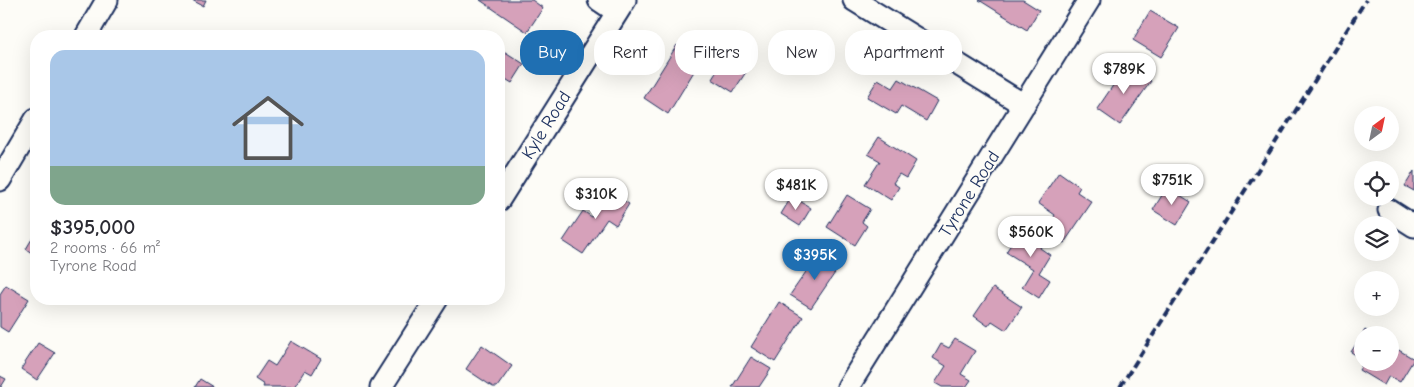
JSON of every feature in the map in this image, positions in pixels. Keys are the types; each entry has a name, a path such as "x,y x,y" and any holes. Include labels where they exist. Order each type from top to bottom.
{"street":[{"path":"90,30 107,0"},
{"path":"599,0 621,6"},
{"path":"854,0 1024,105"},
{"name":"Tyrone Road","path":"848,387 1089,0"},
{"name":"Kyle Road","path":"505,190 621,6"},
{"path":"0,180 30,129"},
{"path":"1389,210 1414,226"},
{"path":"381,387 433,305"}],"building":[{"path":"192,0 206,0 203,6"},
{"path":"480,0 532,0 543,8 528,30 524,30"},
{"path":"979,0 1023,0 1039,10 1027,30"},
{"path":"1150,11 1179,28 1161,57 1133,40"},
{"path":"675,48 675,75 692,75 668,114 644,98 658,75 665,75 665,64"},
{"path":"505,52 520,61 520,70 512,83 505,79"},
{"path":"1127,65 1151,81 1120,125 1097,109"},
{"path":"714,75 744,75 733,92 712,79"},
{"path":"878,79 893,88 899,79 937,101 926,121 901,106 896,114 867,97"},
{"path":"879,137 916,161 906,178 899,174 893,183 899,187 891,200 865,184 880,161 868,154"},
{"path":"1414,171 1414,191 1405,186"},
{"path":"1059,172 1080,187 1077,192 1092,202 1064,243 1045,231 1055,215 1038,203"},
{"path":"603,187 629,204 616,225 607,219 583,254 563,241 583,211 592,217 595,211 589,207"},
{"path":"1167,187 1191,202 1177,225 1153,210"},
{"path":"847,195 870,209 862,222 867,226 855,245 827,227"},
{"path":"792,196 811,208 800,226 781,214"},
{"path":"1024,224 1046,238 1040,248 1050,255 1039,273 1050,280 1039,298 1022,287 1033,269 1006,252"},
{"path":"30,242 30,252 26,249"},
{"path":"819,253 839,267 811,308 790,295"},
{"path":"6,285 29,299 8,332 0,327 0,294"},
{"path":"993,288 1022,307 1006,330 992,321 988,326 974,316"},
{"path":"779,302 803,317 775,362 751,347"},
{"path":"955,339 975,351 961,374 971,380 966,387 942,387 935,383 946,366 933,358 941,344 949,348"},
{"path":"291,341 321,359 312,374 305,370 294,387 263,387 264,385 255,379 267,361 275,366"},
{"path":"38,343 55,353 37,380 21,369"},
{"path":"482,345 512,366 497,387 493,387 466,369"},
{"path":"1399,350 1414,359 1400,382 1389,376 1384,385 1361,371 1399,371"},
{"path":"751,357 771,369 759,387 732,387"},
{"path":"0,376 6,379 1,387 0,387"},
{"path":"200,379 213,387 195,387"}],"railway":[{"path":"1120,387 1366,0"}]}
